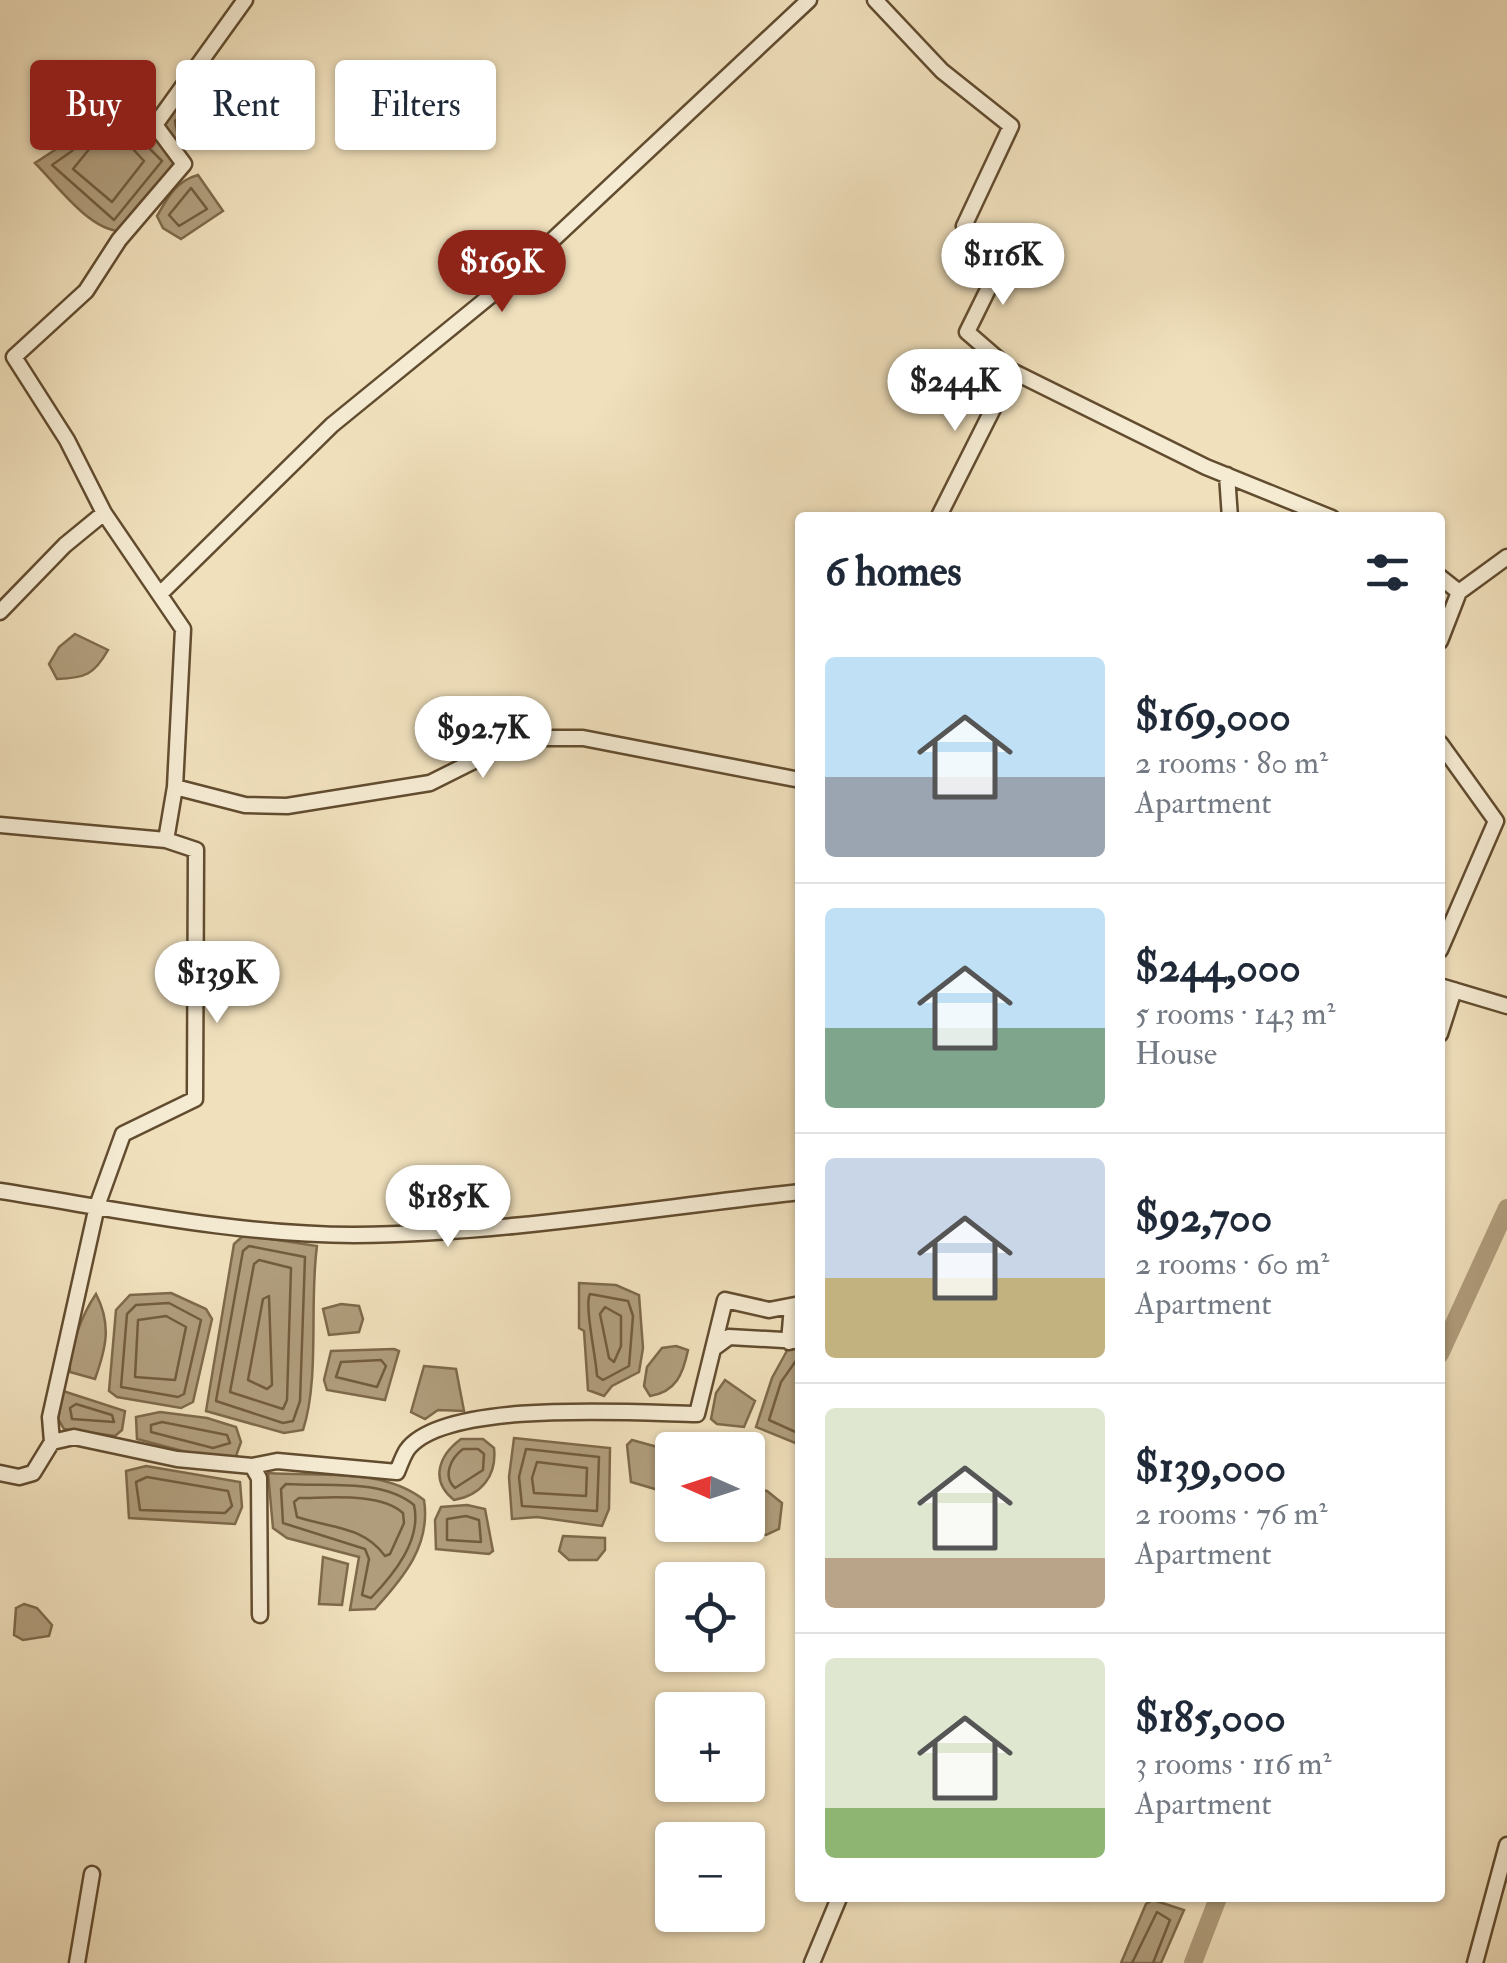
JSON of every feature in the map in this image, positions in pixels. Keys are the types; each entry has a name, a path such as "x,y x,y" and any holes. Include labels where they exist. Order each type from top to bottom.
{"street":[{"path":"166,840 174,786 183,629 162,592 104,513 67,440 7,355 86,291 119,240 184,164 154,126 245,0"},
{"path":"162,592 332,424 512,279 809,0"},
{"path":"875,0 942,71 1011,126 964,226 1000,264 967,332 1012,371 1227,475 1317,512"},
{"path":"941,512 1012,371"},
{"path":"1227,475 1230,512"},
{"path":"0,612 104,513"},
{"path":"1445,628 1459,592 1507,557"},
{"path":"1445,581 1459,592"},
{"path":"174,786 244,804 287,806 430,783 520,738 583,738 795,779"},
{"path":"1445,749 1501,822 1445,940"},
{"path":"0,825 166,840 196,850 195,1100 123,1134 97,1206 50,1417 52,1442 33,1472 19,1477 0,1473"},
{"path":"1447,988 1507,1006"},
{"path":"0,1190 256,1228 354,1234 508,1224 795,1193"},
{"path":"52,1442 74,1437 177,1460 252,1466 277,1461 397,1472 408,1448 434,1432 504,1412 697,1414 725,1300 769,1310 795,1305"},
{"path":"714,1348 729,1337 794,1342"},
{"path":"252,1466 259,1478 260,1615"},
{"path":"1475,1963 1507,1845"},
{"path":"76,1963 92,1874"},
{"path":"812,1963 837,1902"}],"water":[{"path":"176,108 176,142 168,137 162,122"},
{"path":"156,140 173,158 173,167 120,231 108,229 85,215 35,163 55,150 156,150"},
{"path":"198,175 223,211 181,239 163,228 157,216 178,186"},
{"path":"75,634 108,650 88,674 57,679 49,664 59,647"},
{"path":"244,1235 317,1246 313,1364 303,1430 284,1433 206,1411 234,1244"},
{"path":"579,1283 616,1285 639,1295 643,1348 639,1372 612,1386 604,1396 588,1390 584,1331 579,1328"},
{"path":"171,1293 206,1309 212,1319 193,1402 181,1408 117,1397 109,1391 116,1310 130,1295"},
{"path":"96,1294 106,1336 95,1379 70,1372 70,1363 77,1332"},
{"path":"341,1304 359,1306 363,1319 359,1332 329,1335 323,1309"},
{"path":"676,1346 688,1350 681,1374 672,1386 650,1396 644,1386 647,1367 662,1348"},
{"path":"795,1346 795,1443 756,1427 772,1378 789,1347"},
{"path":"331,1351 399,1351 385,1400 327,1390 324,1380"},
{"path":"424,1366 456,1369 464,1411 438,1410 425,1419 411,1412"},
{"path":"725,1380 755,1401 744,1427 717,1424 711,1419 716,1393"},
{"path":"63,1391 125,1411 122,1430 115,1436 64,1429 58,1419"},
{"path":"160,1412 207,1418 236,1427 241,1442 236,1456 213,1459 137,1439 136,1417"},
{"path":"514,1438 610,1448 609,1509 602,1526 537,1517 512,1519 509,1477"},
{"path":"461,1439 483,1439 494,1448 493,1467 480,1488 454,1500 442,1485 440,1469 447,1453"},
{"path":"632,1440 655,1446 655,1489 631,1482 627,1445"},
{"path":"146,1466 240,1482 242,1507 235,1524 129,1518 126,1471"},
{"path":"268,1473 370,1478 390,1482 424,1500 419,1546 396,1585 375,1609 350,1610 359,1557 287,1538 273,1528"},
{"path":"765,1491 782,1503 779,1529 766,1535"},
{"path":"467,1505 485,1509 493,1551 489,1554 436,1549 435,1520 441,1507"},
{"path":"563,1536 605,1538 605,1550 597,1560 569,1560 559,1551"},
{"path":"323,1557 348,1564 342,1605 319,1604"},
{"path":"24,1604 37,1608 52,1625 49,1636 23,1640 14,1635 16,1608"},
{"path":"1159,1902 1184,1910 1161,1963 1121,1963 1146,1904"}],"waterway":[{"path":"1445,1343 1507,1208"},
{"path":"1193,1963 1216,1902"}]}
